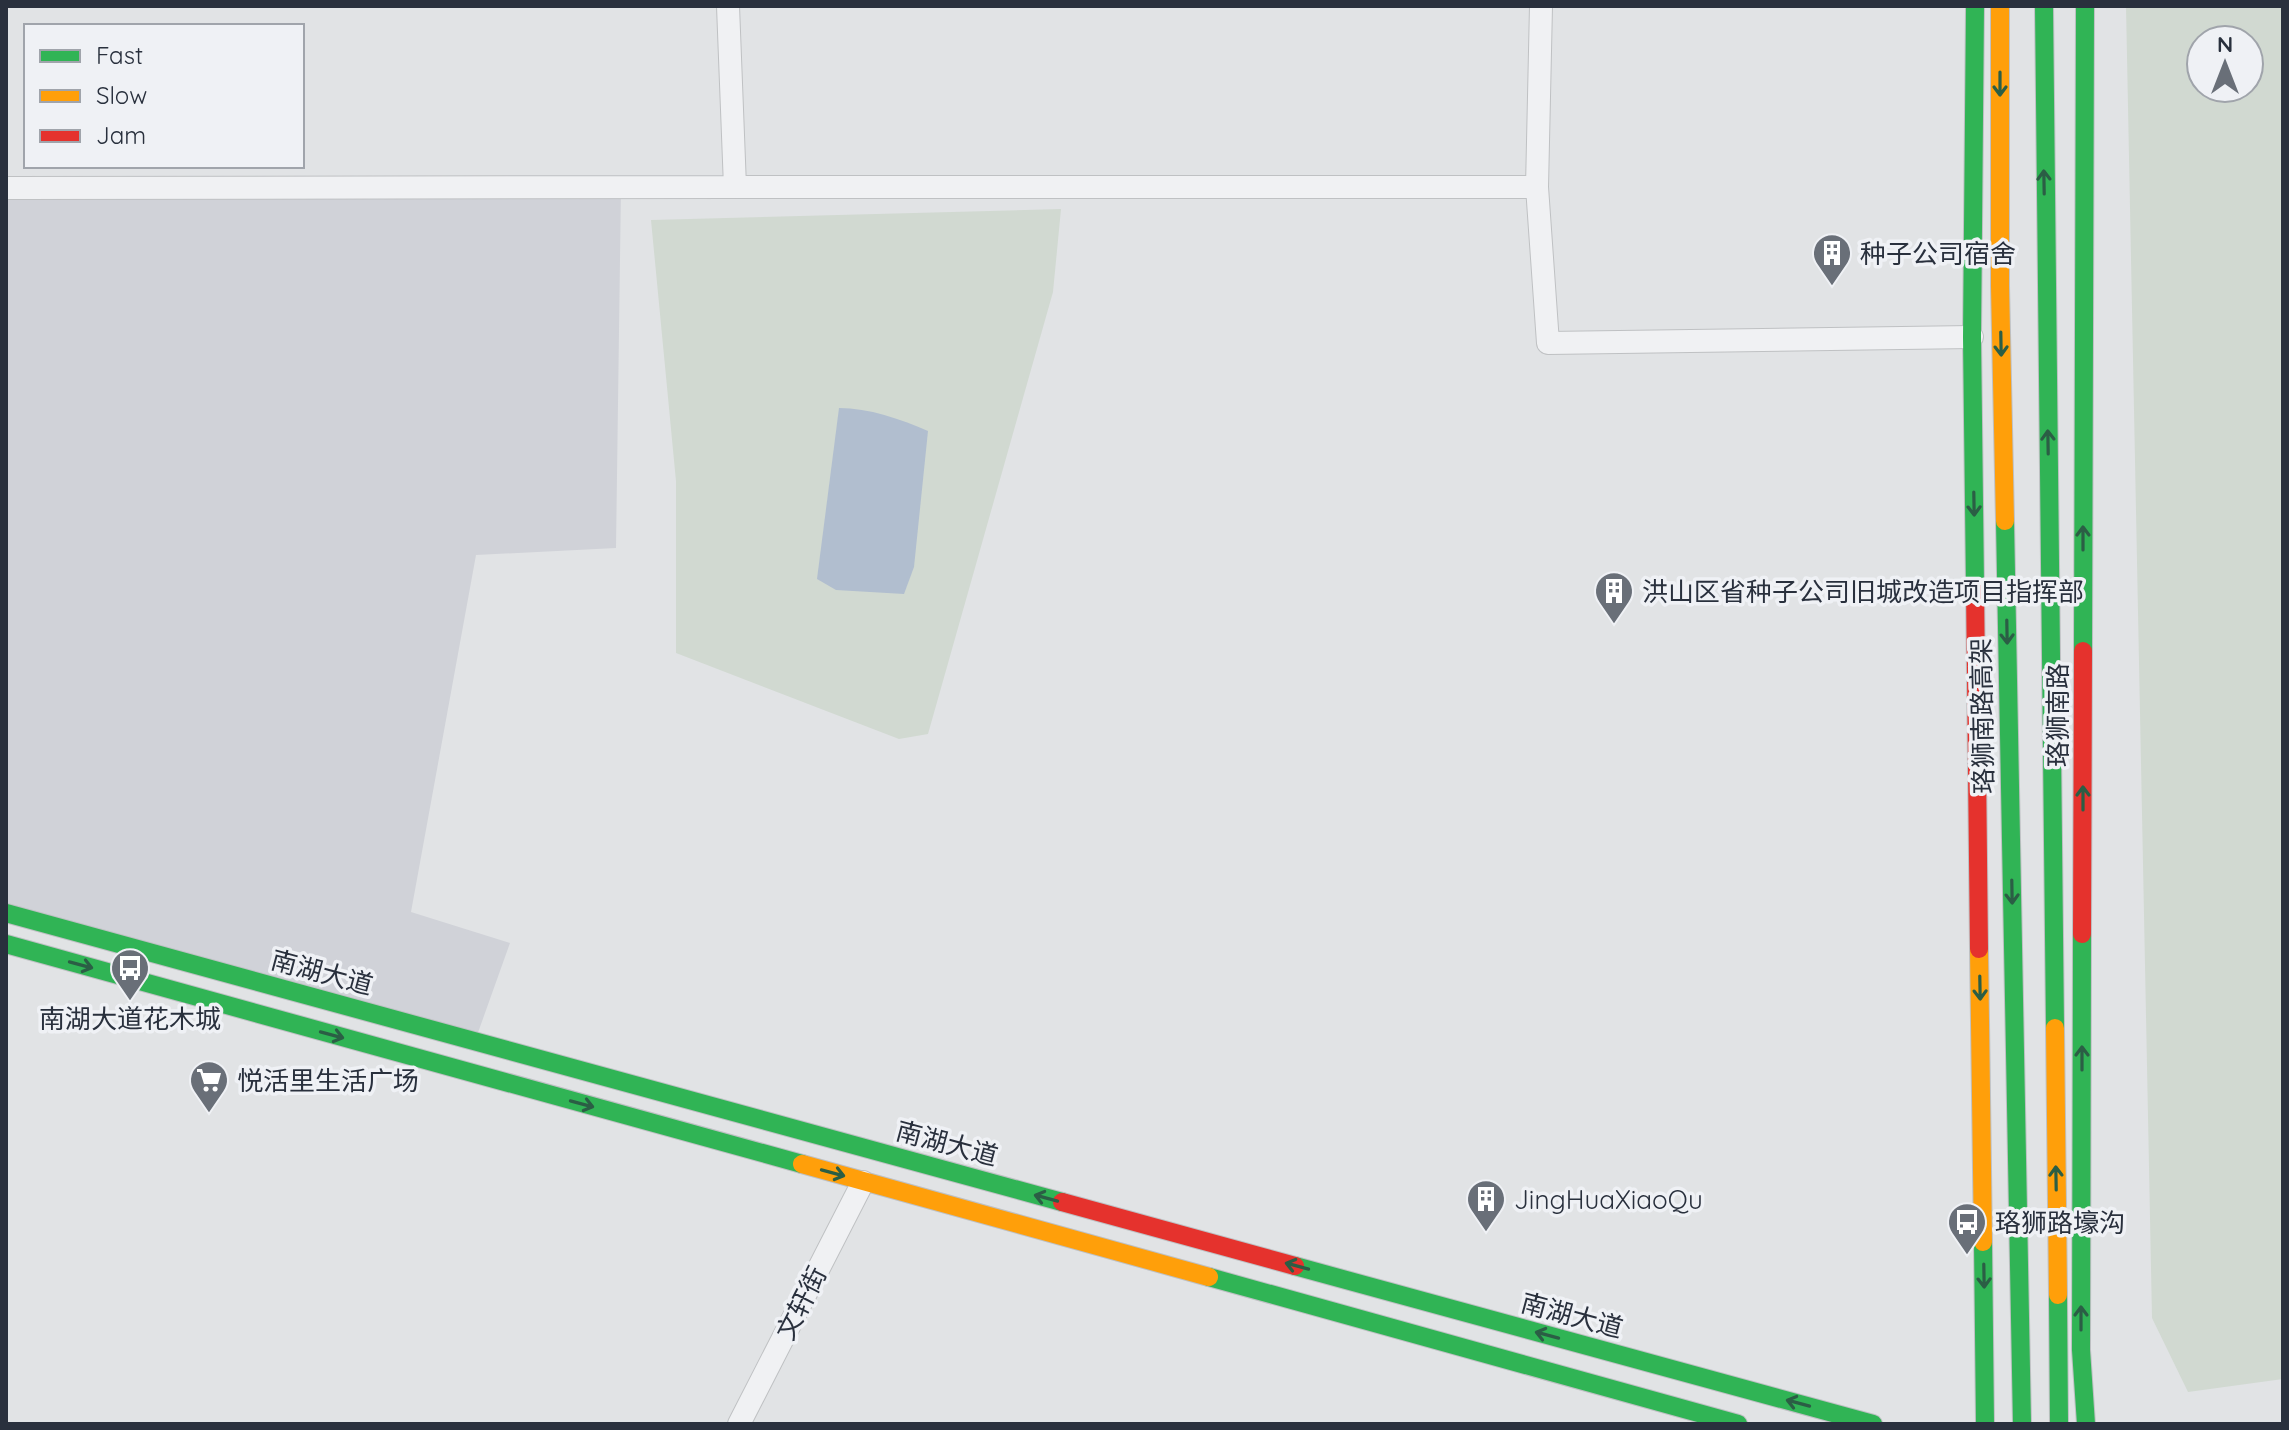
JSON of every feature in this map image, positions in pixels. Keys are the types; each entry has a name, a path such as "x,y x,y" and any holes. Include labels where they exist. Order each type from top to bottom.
{"main road":[{"path":"1975,6 2000,286"},
{"path":"1975,6 1972,337 1985,1424"},
{"name":"珞狮南路高架","path":"2000,6 2000,286 2022,1424"},
{"path":"2044,6 2059,1424"},
{"name":"珞狮南路","path":"2085,6 2081,1350 2095,1422"},
{"name":"南湖大道","path":"6,913 1873,1424"},
{"path":"6,944 1738,1424"},
{"path":"1972,1424 1977,1419 1985,1389"}],"street":[{"path":"728,6 735,187"},
{"path":"1541,6 1537,187 1548,343 1972,337"},
{"path":"6,188 1537,187"},
{"name":"文轩街","path":"739,1424 863,1182"}],"shaded area":[{"path":"2126,6 2283,6 2283,1379 2188,1392 2152,1318"},
{"path":"621,187 616,548 476,555 411,912 510,943 475,1041 6,923 6,188"},
{"path":"1061,209 1053,292 928,734 899,739 676,653 676,481 651,220"}],"water":[{"path":"839,408 884,415 928,431 914,567 904,594 836,590 817,579"}],"traffic: fast":[{"path":"1975,6 1972,337 1975,586"},
{"path":"2044,6 2055,1028"},
{"path":"2083,651 2085,6"},
{"path":"2005,521 2022,1424"},
{"path":"6,913 1062,1202"},
{"path":"2082,934 2081,1350 2086,1424"},
{"path":"6,944 802,1164"},
{"path":"1983,1242 1985,1424"},
{"path":"1295,1266 1873,1424"},
{"path":"1209,1277 1738,1424"},
{"path":"2058,1295 2059,1424"}],"traffic: slow":[{"path":"2000,6 2000,286 2005,521"},
{"path":"1979,949 1983,1242"},
{"path":"2055,1028 2058,1295"},
{"path":"802,1164 1209,1277"}],"traffic: jam":[{"path":"1975,586 1979,949"},
{"path":"2082,934 2083,651"},
{"path":"1062,1202 1295,1266"}],"place":[{"name":"种子公司宿舍","path":"1832,287"},
{"name":"洪山区省种子公司旧城改造项目指挥部","path":"1614,625"},
{"name":"南湖大道花木城","path":"130,1002"},
{"name":"悦活里生活广场","path":"209,1114"},
{"name":"JingHuaXiaoQu","path":"1486,1233"},
{"name":"珞狮路壕沟","path":"1967,1256"}]}
